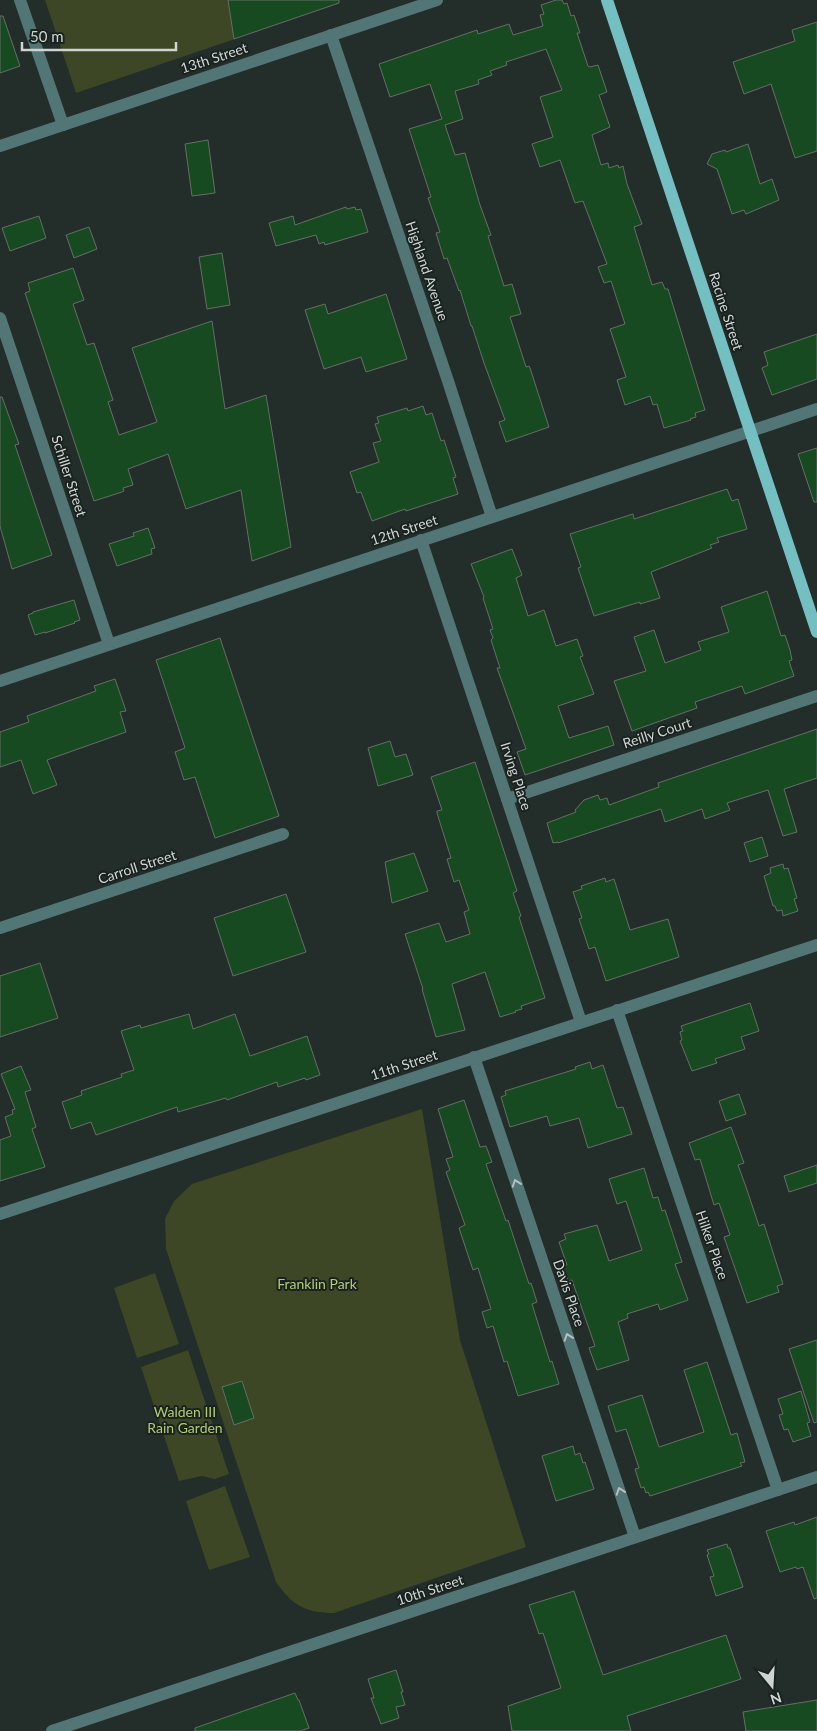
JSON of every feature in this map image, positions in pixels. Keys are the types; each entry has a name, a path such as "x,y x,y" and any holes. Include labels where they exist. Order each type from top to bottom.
{"main road":[{"name":"Racine Street","path":"607,0 817,632"}],"street":[{"path":"20,0 63,125"},
{"name":"13th Street","path":"0,146 437,0"},
{"name":"Highland Avenue","path":"331,35 492,517"},
{"name":"Schiller Street","path":"0,318 109,644"},
{"name":"12th Street","path":"0,681 817,409"},
{"name":"Irving Place","path":"421,540 581,1022"},
{"name":"Reilly Court","path":"507,799 817,696"},
{"name":"Carroll Street","path":"0,928 283,834"},
{"name":"11th Street","path":"0,1214 817,945"},
{"name":"Hilker Place","path":"617,1010 778,1490"},
{"name":"Davis Place","path":"474,1057 635,1538"},
{"name":"10th Street","path":"52,1731 817,1476"}],"green space":[{"path":"45,0 229,0 235,39 76,93"},
{"name":"Franklin Park","path":"422,1109 460,1340 526,1547 334,1613 324,1613 300,1606 288,1597 276,1582 166,1249 165,1219 174,1201 192,1184"},
{"path":"155,1273 179,1344 137,1358 114,1288"},
{"name":"Walden III Rain Garden","path":"188,1350 229,1474 215,1479 202,1476 179,1481 141,1367"},
{"path":"225,1486 250,1557 209,1570 186,1501"}],"building":[{"path":"228,0 339,0 339,3 234,39"},
{"path":"562,0 564,4 567,3 571,16 574,15 580,33 577,33 588,66 598,65 607,92 599,95 610,127 592,135 601,165 608,163 609,168 618,165 619,168 623,166 627,184 642,224 634,227 652,285 662,282 665,289 668,289 705,410 695,413 696,417 691,420 664,428 657,404 653,405 650,396 625,405 617,380 626,377 610,329 625,324 611,281 604,283 598,267 607,264 583,201 575,203 560,160 540,167 532,144 553,137 540,97 562,90 546,49 506,62 507,65 490,71 492,75 478,80 479,84 455,91 463,119 445,125 455,155 465,153 491,235 488,236 504,286 512,284 521,314 510,317 526,367 529,366 530,368 549,427 506,442 499,422 505,420 460,290 447,258 444,259 436,233 440,232 428,198 431,197 409,129 442,119 430,84 390,97 379,64 477,30 478,34 509,24 513,35 543,26 540,15 544,14 541,5"},
{"path":"0,16 3,16 20,66 0,73"},
{"path":"817,22 817,151 795,158 771,84 744,94 733,62 795,41 792,30"},
{"path":"208,140 215,193 192,196 185,144"},
{"path":"748,144 760,184 772,179 779,200 746,214 744,210 732,214 717,169 707,164 712,154 725,150 726,152"},
{"path":"346,207 347,209 355,207 356,210 361,209 368,232 325,245 324,242 319,244 316,235 276,246 269,223 293,216 295,225"},
{"path":"39,216 46,238 10,251 2,228"},
{"path":"89,227 97,249 74,258 66,235"},
{"path":"222,253 230,305 207,309 199,257"},
{"path":"73,268 84,300 73,304 87,345 94,343 113,400 108,402 119,435 157,422 132,348 212,321 225,409 266,395 291,547 252,561 241,490 186,509 168,454 128,469 133,485 123,488 124,491 122,492 94,501 25,293 30,291 28,283"},
{"path":"386,294 407,359 366,372 361,357 324,369 305,310 325,304 328,314"},
{"path":"817,334 817,379 772,395 762,368 768,365 764,352"},
{"path":"0,397 2,397 19,444 15,445 52,555 12,569 0,526"},
{"path":"423,406 426,415 432,413 441,441 444,440 456,477 453,478 458,494 406,511 405,509 372,521 361,492 357,493 350,472 379,462 373,443 381,441 375,424 379,423 377,417 407,408 408,411"},
{"path":"817,448 817,502 814,502 798,454"},
{"path":"727,489 732,501 738,499 747,529 717,538 719,542 710,545 712,548 651,572 660,598 594,616 578,568 581,567 570,534 633,514 634,519"},
{"path":"148,528 155,548 151,549 152,554 117,566 109,544 134,536 133,533"},
{"path":"512,549 522,575 516,578 528,616 544,610 556,646 577,639 583,656 580,657 594,694 558,706 569,738 608,726 614,745 525,775 517,752 526,749 497,668 500,668 491,640 493,638 490,630 493,629 484,597 471,564"},
{"path":"767,591 781,636 785,635 790,650 792,660 789,661 794,676 745,694 742,686 695,702 697,708 632,731 614,681 646,671 634,637 654,630 665,663 701,650 698,642 729,632 721,607"},
{"path":"74,600 80,620 35,635 28,615"},
{"path":"220,638 279,816 215,838 195,777 184,780 175,752 185,748 156,660"},
{"path":"115,679 126,711 120,712 126,732 47,760 57,785 33,794 21,760 0,767 0,732 29,722 27,716 96,691 94,686"},
{"path":"817,729 817,778 784,789 797,832 783,836 768,790 727,803 730,810 705,819 702,809 665,822 661,809 558,843 553,843 547,823 576,812 575,810 584,800 598,795 600,800 607,798 609,805 659,787 658,783"},
{"path":"390,741 395,757 406,754 413,775 378,786 368,748"},
{"path":"475,762 517,891 513,893 521,916 519,917 545,998 521,1006 522,1009 500,1017 485,972 452,984 465,1030 436,1037 405,934 439,923 446,942 470,934 464,912 469,910 459,880 454,882 447,859 451,858 437,813 437,811 442,810 431,777"},
{"path":"762,837 768,856 750,862 744,843"},
{"path":"414,853 428,891 392,903 385,862"},
{"path":"783,864 784,869 788,868 797,898 794,899 798,911 783,916 782,910 777,911 775,906 773,906 764,876 771,873 770,868"},
{"path":"605,878 606,882 614,879 630,930 668,919 679,957 606,981 595,947 589,949 579,919 582,918 573,892 582,889 581,886"},
{"path":"286,894 306,952 233,976 214,918"},
{"path":"40,963 58,1018 0,1037 0,976"},
{"path":"750,1003 759,1031 741,1037 745,1049 715,1059 717,1063 692,1071 680,1041 682,1040 680,1032 683,1031 681,1026"},
{"path":"189,1014 193,1029 235,1014 250,1056 307,1036 320,1075 278,1087 277,1082 227,1100 226,1098 178,1112 177,1107 96,1135 91,1122 71,1129 62,1102 82,1095 81,1091 122,1077 121,1074 134,1070 121,1031 140,1025 141,1028"},
{"path":"590,1062 592,1069 603,1065 617,1108 623,1107 632,1134 588,1148 579,1118 550,1126 547,1116 510,1127 501,1097 506,1095 505,1091 576,1069 575,1067"},
{"path":"21,1066 31,1090 25,1092 36,1127 32,1129 45,1167 0,1181 0,1140 11,1136 5,1117 13,1114 12,1110 15,1109 1,1074"},
{"path":"739,1094 746,1114 726,1121 719,1101"},
{"path":"464,1100 480,1147 486,1146 492,1162 486,1164 506,1221 508,1220 529,1284 531,1283 537,1302 532,1304 559,1384 518,1396 507,1361 504,1362 493,1326 487,1328 482,1312 491,1309 478,1268 473,1270 459,1228 465,1225 446,1172 450,1170 446,1159 453,1157 438,1109"},
{"path":"731,1127 744,1163 738,1165 759,1226 764,1224 783,1284 777,1286 779,1292 747,1303 724,1237 730,1235 719,1203 714,1205 700,1159 695,1160 689,1143"},
{"path":"817,1165 817,1183 789,1192 784,1176"},
{"path":"644,1168 653,1198 658,1197 662,1211 665,1210 682,1262 675,1264 688,1300 660,1310 658,1304 627,1314 628,1318 618,1322 629,1360 597,1370 589,1348 595,1346 572,1280 568,1281 563,1266 567,1265 559,1242 566,1239 564,1234 597,1225 609,1261 642,1250 626,1201 617,1204 609,1179"},
{"path":"817,1340 817,1422 814,1423 789,1349"},
{"path":"707,1362 731,1435 737,1433 745,1462 740,1463 742,1466 650,1496 648,1492 646,1493 644,1487 641,1488 635,1469 639,1468 626,1429 616,1432 608,1406 642,1395 659,1447 704,1432 684,1370"},
{"path":"242,1381 254,1418 234,1425 222,1387"},
{"path":"801,1391 810,1422 807,1423 811,1436 793,1442 788,1429 784,1430 779,1415 783,1414 778,1399"},
{"path":"573,1446 575,1455 580,1453 583,1463 585,1462 594,1489 556,1501 542,1456"},
{"path":"817,1517 817,1598 814,1599 803,1567 780,1572 766,1531 794,1522 795,1525"},
{"path":"727,1544 743,1587 716,1596 710,1577 714,1576 707,1550"},
{"path":"574,1591 603,1675 726,1635 741,1679 627,1716 631,1731 512,1731 508,1706 561,1688 543,1633 539,1634 529,1605"},
{"path":"396,1670 405,1705 396,1707 399,1718 381,1724 371,1698 374,1698 368,1679"},
{"path":"295,1693 309,1728 300,1731 195,1731 195,1728"},
{"path":"817,1700 817,1731 746,1731 743,1712"}]}
